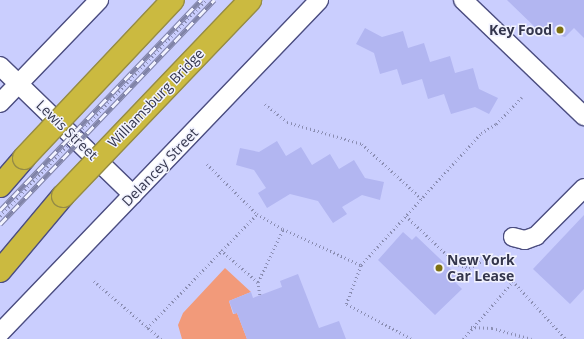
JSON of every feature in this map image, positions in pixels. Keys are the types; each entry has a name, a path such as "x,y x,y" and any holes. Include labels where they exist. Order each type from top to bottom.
{"highway":[{"path":"0,186 24,158 173,0"},
{"name":"Williamsburg Bridge","path":"0,271 63,196 250,0"},
{"path":"0,175 24,158"},
{"name":"Williamsburg Bridge","path":"0,252 63,196"}],"street":[{"path":"0,103 99,0"},
{"name":"Delancey Street","path":"0,332 319,0"},
{"path":"463,0 584,116"},
{"name":"Lewis Street","path":"0,66 133,195"},
{"path":"513,237 525,240 536,236 584,188"}],"path":[{"path":"0,216 206,0"},
{"path":"411,339 346,304 361,265 481,133 496,124 522,98"},
{"path":"265,104 287,122 362,144 422,199"},
{"path":"207,164 257,214 283,229 361,265"},
{"path":"147,328 257,214"},
{"path":"406,216 458,265 469,268 490,257"},
{"path":"260,295 258,282 283,229"},
{"path":"221,250 258,282"},
{"path":"94,281 161,339"},
{"path":"463,339 471,327 513,281 566,339"},
{"path":"471,327 492,328 532,339"}],"shaded area":[{"path":"225,268 251,292 229,301 233,314 237,313 247,339 182,339 178,325 183,313"}],"building":[{"path":"507,0 584,0 584,38 574,28 565,37 538,30"},
{"path":"365,28 382,37 403,31 408,48 424,43 430,62 450,56 455,73 473,68 479,89 498,98 489,114 475,107 451,114 444,94 428,99 422,79 402,85 397,69 380,74 374,53 356,44"},
{"path":"277,141 286,156 301,147 312,165 330,154 339,169 354,160 365,178 384,182 380,200 362,195 342,207 347,214 333,223 318,201 290,194 267,208 258,193 266,188 254,170 236,165 240,148 259,152"},
{"path":"584,215 584,289 570,304 533,269"},
{"path":"403,232 412,240 416,236 458,276 454,281 462,289 435,315 378,260"},
{"path":"298,274 319,328 339,321 346,339 247,339 237,313 234,314 229,301 251,292 253,298 282,287 280,281"}],"railway":[{"path":"0,210 201,0"},
{"path":"0,224 214,0"}],"place":[{"name":"Key Food","path":"560,30"},
{"name":"New York Car Lease","path":"439,268"}]}
